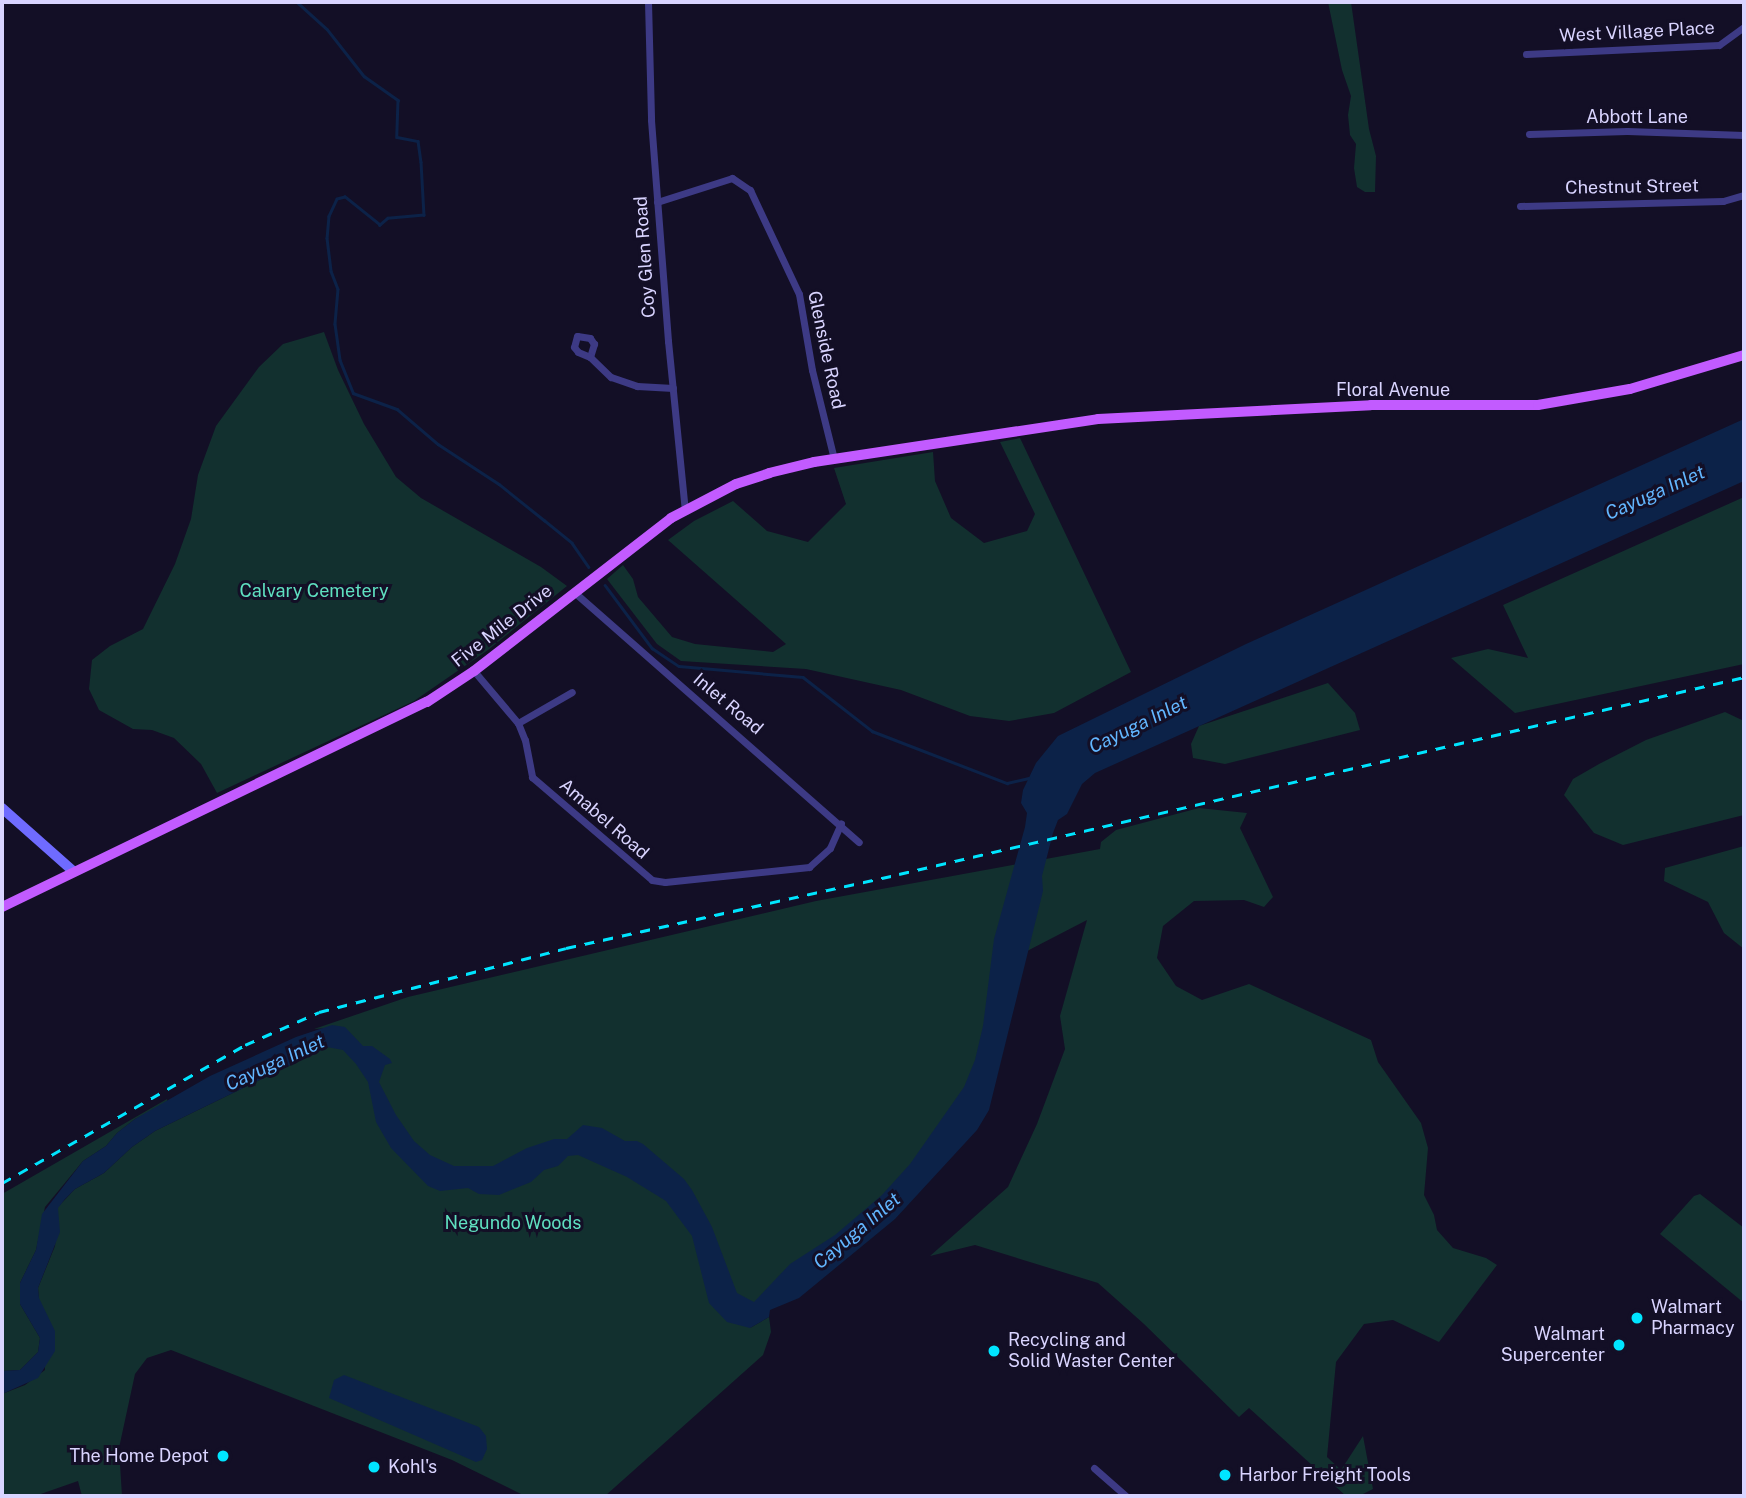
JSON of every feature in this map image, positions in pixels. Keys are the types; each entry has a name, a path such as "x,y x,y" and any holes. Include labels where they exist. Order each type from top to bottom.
{"main road":[{"name":"Floral Avenue","path":"1035,426 1176,413 1321,407 1527,407 1630,389 1744,355"},
{"name":"Five Mile Drive","path":"2,908 74,871 375,730 427,702 474,671 685,510 736,484 769,473 834,459 1035,426"}],"street":[{"name":"Coy Glen Road","path":"648,2 651,120 685,510"},
{"name":"West Village Place","path":"1526,54 1719,45 1744,27"},
{"name":"Abbott Lane","path":"1529,134 1627,131 1744,135"},
{"name":"Glenside Road","path":"657,202 732,178 750,190 799,294 812,370 834,459"},
{"name":"Chestnut Street","path":"1520,206 1723,201 1744,195"},
{"path":"590,356 602,370 622,382 657,389 673,388"},
{"name":"Inlet Road","path":"575,592 841,823 859,842"},
{"name":"Amabel Road","path":"474,671 518,723 532,777 652,880 666,882 796,871 820,860 838,837 841,823"},
{"path":"518,723 572,692"},
{"path":"2,808 74,871"},
{"path":"1094,1468 1126,1496"}],"green space":[{"path":"1328,2 1351,2 1369,129 1376,156 1375,192 1365,192 1357,187 1354,168 1356,144 1350,135 1348,115 1351,96 1342,70"},
{"name":"Calvary Cemetery","path":"324,332 338,370 364,424 396,477 421,498 541,567 567,586 488,650 414,701 217,793 201,764 174,738 152,730 133,729 99,710 89,689 92,660 110,646 143,629 175,564 191,519 198,475 216,426 259,367 283,344"},
{"path":"1020,438 1131,672 1054,713 1009,721 970,716 901,690 806,669 681,661 657,644 607,579 623,565 633,579 638,597 672,637 695,644 773,652 786,644 668,540 694,521 733,501 767,531 808,542 846,504 834,468 933,452 935,481 951,518 984,543 1027,531 1035,514 1000,442"},
{"path":"1744,497 1744,664 1515,713 1451,658 1488,649 1528,658 1503,605"},
{"path":"1328,683 1355,713 1360,730 1225,764 1193,758 1191,744 1199,726"},
{"path":"1725,712 1744,721 1744,815 1623,845 1594,833 1564,795 1573,779 1599,764 1646,740"},
{"name":"Negundo Woods","path":"1199,808 1247,813 1240,828 1273,897 1264,907 1244,900 1194,901 1163,926 1157,958 1176,986 1202,1000 1249,984 1371,1040 1378,1062 1421,1123 1428,1148 1424,1195 1434,1215 1437,1230 1453,1248 1486,1258 1497,1265 1439,1342 1393,1320 1364,1324 1336,1362 1327,1457 1341,1470 1363,1436 1373,1489 1359,1496 1346,1496 1249,1408 1239,1417 1098,1283 975,1245 930,1256 1008,1187 1037,1124 1065,1049 1060,1016 1087,920 1008,961 979,1098 829,1255 750,1328 769,1317 771,1332 763,1355 605,1496 525,1496 452,1460 171,1350 147,1358 135,1374 119,1448 122,1496 82,1496 78,1481 35,1496 2,1496 2,1394 25,1385 45,1370 38,1288 55,1246 58,1207 75,1189 104,1173 132,1147 155,1131 327,1047 345,1027 314,1029 408,997 816,901 1100,849 1101,842 1116,830"},
{"path":"1744,846 1744,949 1724,933 1708,902 1664,881 1665,868"},
{"path":"167,1099 168,1103 135,1119 106,1146 83,1161 45,1207 36,1250 20,1283 20,1304 40,1338 38,1352 20,1370 2,1371 2,1194"},
{"path":"1700,1194 1744,1228 1744,1303 1660,1234 1694,1196"}],"water":[{"name":"Cayuga Inlet","path":"1744,419 1744,481 1095,773 1082,784 1067,814 1058,820 1053,833 1042,876 1043,891 989,1110 977,1130 895,1219 799,1298 770,1310 769,1317 750,1328 727,1322 709,1303 692,1236 666,1201 627,1177 578,1155 568,1156 558,1166 544,1170 531,1182 499,1195 479,1194 468,1188 440,1191 428,1186 391,1148 376,1122 368,1082 356,1064 343,1050 327,1047 155,1131 132,1147 104,1173 75,1189 65,1199 58,1208 60,1232 38,1288 39,1298 55,1331 55,1351 38,1378 2,1394 2,1371 20,1370 38,1352 40,1338 20,1304 20,1283 36,1250 42,1214 83,1161 106,1146 135,1119 210,1076 296,1037 332,1025 345,1027 363,1046 372,1046 390,1059 392,1063 385,1065 379,1082 396,1115 414,1141 430,1155 454,1166 493,1166 527,1148 554,1139 567,1139 583,1125 602,1128 625,1141 643,1144 684,1179 692,1190 712,1227 737,1293 754,1302 790,1264 835,1235 882,1195 910,1164 964,1087 975,1060 983,1026 994,939 1025,827 1027,813 1021,803 1023,790 1036,763 1058,736 1246,644"},
{"path":"344,1375 479,1427 486,1436 487,1449 482,1460 476,1462 329,1398 334,1380"}],"waterway":[{"path":"297,2 327,29 364,76 398,100 397,137 418,141 424,215 388,218 380,225 345,197 337,199 329,216 327,238 331,271 338,289 335,324 340,360 353,393 397,409 438,444 499,484 572,543 589,567"},
{"path":"605,585 652,648 679,666 803,677 872,731 1007,783 1028,778"}],"railway":[{"path":"2,1183 245,1045 319,1012 566,948 899,874 1744,677"}],"place":[{"name":"Walmart Pharmacy","path":"1637,1318"},
{"name":"Walmart Supercenter","path":"1619,1345"},
{"name":"Recycling and Solid Waster Center","path":"994,1351"},
{"name":"The Home Depot","path":"223,1456"},
{"name":"Kohl's","path":"374,1467"},
{"name":"Harbor Freight Tools","path":"1225,1475"}]}
